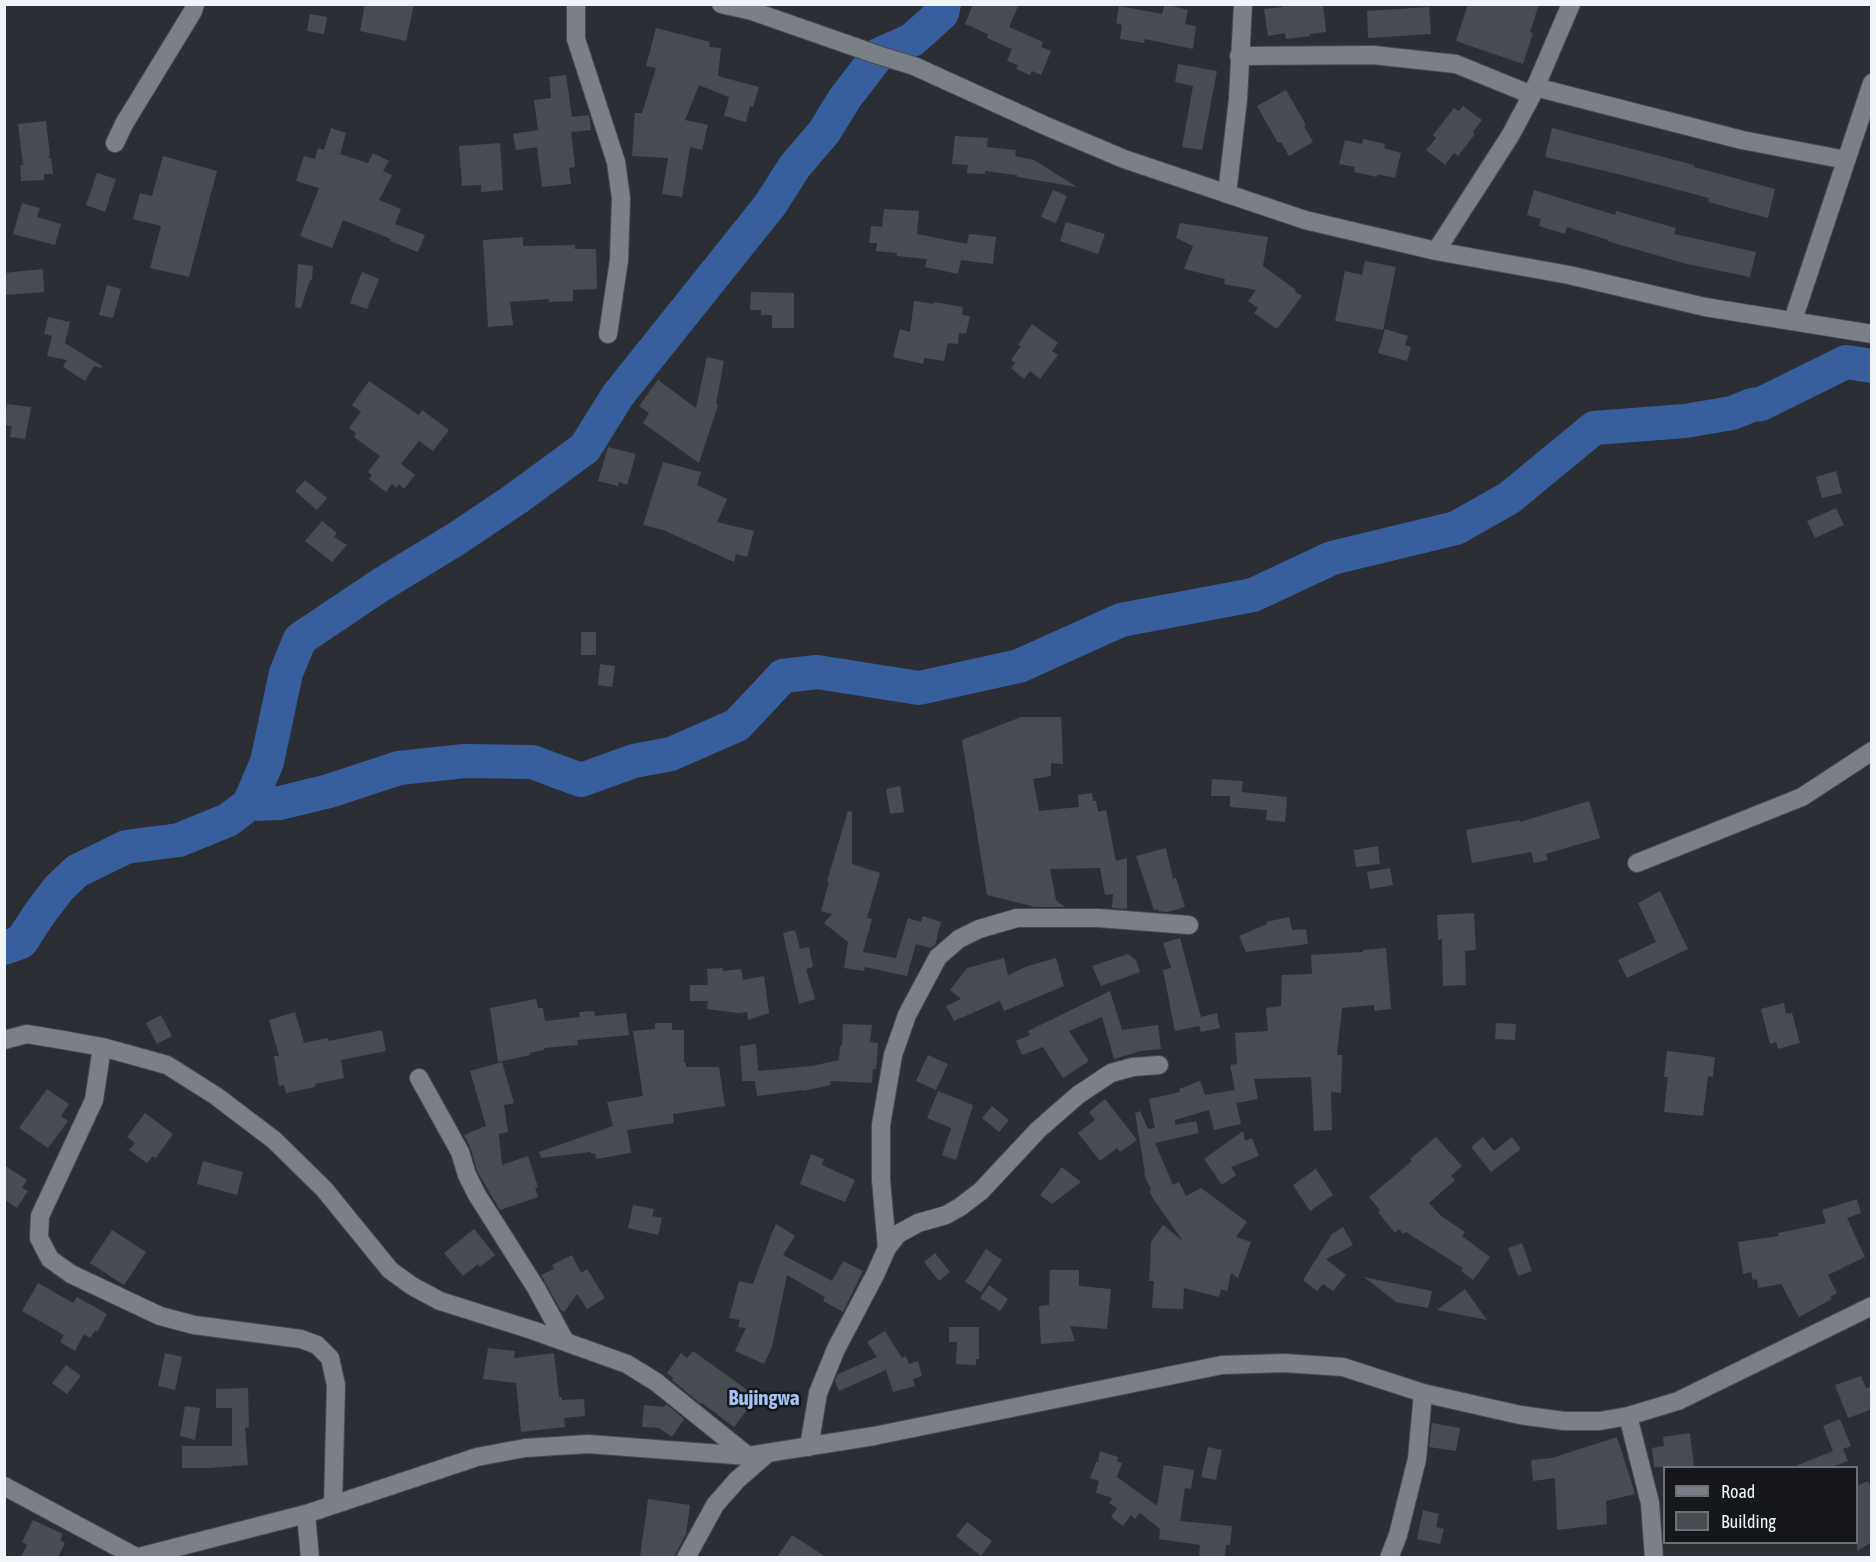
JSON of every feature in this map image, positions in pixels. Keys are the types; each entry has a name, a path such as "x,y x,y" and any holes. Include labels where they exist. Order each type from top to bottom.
{"street":[{"path":"115,143 195,4"},
{"path":"576,4 576,39 616,162 621,198 620,260 608,334"},
{"path":"721,4 752,11 914,66 1124,159 1305,220 1436,251 1569,275 1705,307 1872,334"},
{"path":"1227,194 1238,99 1243,4"},
{"path":"1436,251 1510,136 1534,91 1571,4"},
{"path":"1239,56 1373,56 1456,64 1534,91 1742,140 1846,160"},
{"path":"1793,320 1872,83"},
{"path":"1637,863 1802,797 1872,751"},
{"path":"887,1248 881,1180 881,1125 893,1055 906,1015 938,957 959,939 979,929 1017,918 1098,918 1189,925"},
{"path":"4,1040 27,1034 102,1047 167,1065 216,1096 274,1140 324,1189 390,1270 412,1286 440,1301 565,1341 627,1364 656,1382 748,1456"},
{"path":"102,1047 94,1100 40,1216 39,1238 50,1259 71,1274 160,1316 194,1325 301,1339 317,1345 330,1358 336,1385 333,1505"},
{"path":"808,1447 818,1393 836,1349 887,1248 898,1234 918,1223 946,1215 960,1207 981,1191 1038,1130 1078,1095 1111,1073 1133,1067 1160,1065"},
{"path":"419,1078 460,1152 477,1196 536,1288 565,1341"},
{"path":"4,1486 136,1557 306,1514 477,1457 525,1448 588,1443 748,1456 874,1436 1222,1365 1284,1363 1343,1367 1423,1393 1520,1415 1564,1421 1600,1421 1628,1416 1678,1401 1872,1306"},
{"path":"1389,1557 1398,1535 1416,1459 1423,1393"},
{"path":"1628,1416 1650,1503 1654,1557"},
{"path":"686,1557 715,1505 737,1480 768,1453"},
{"path":"306,1514 310,1557"}],"building":[{"path":"365,4 414,4 406,41 360,31"},
{"path":"973,4 1019,4 1009,27 1043,42 1041,47 1051,51 1041,75 1032,71 1030,75 1016,69 1018,65 1007,61 1012,49 987,38 988,34 965,24"},
{"path":"1165,4 1188,10 1185,24 1196,26 1193,49 1145,39 1144,43 1120,39 1122,25 1116,23 1119,6 1162,14"},
{"path":"1283,4 1323,4 1326,32 1286,39 1285,33 1268,36 1264,9 1283,7"},
{"path":"1468,4 1539,4 1523,64 1456,41"},
{"path":"1429,7 1431,34 1368,38 1367,11"},
{"path":"310,14 327,17 324,34 307,31"},
{"path":"656,28 710,42 709,47 721,48 718,76 759,87 753,107 750,106 746,122 724,116 729,97 699,85 685,120 708,125 702,150 690,147 682,197 662,194 668,158 632,156 635,113 642,113 656,68 646,66"},
{"path":"1178,64 1217,71 1202,150 1182,147 1193,86 1175,82"},
{"path":"566,75 572,117 589,115 591,130 571,132 575,167 569,168 571,184 542,187 537,147 516,150 513,134 538,130 534,100 551,98 549,77"},
{"path":"1286,90 1313,142 1289,156 1281,142 1278,143 1257,106"},
{"path":"1463,106 1482,120 1473,132 1475,134 1458,156 1454,153 1445,165 1426,150 1436,138 1433,135 1454,108 1459,111"},
{"path":"46,121 50,156 46,157 51,158 53,174 44,174 44,180 21,181 20,165 23,165 18,124"},
{"path":"331,128 346,133 340,154 368,163 373,153 389,161 383,171 392,175 379,200 401,209 395,224 425,235 418,252 343,220 332,248 300,236 319,188 296,181 304,156 315,159 318,148 324,150"},
{"path":"1552,128 1775,189 1768,218 1708,202 1709,198 1545,157"},
{"path":"955,136 988,138 987,147 1016,150 1015,156 1034,160 1077,187 1017,177 1017,175 985,171 985,174 967,173 968,165 952,164"},
{"path":"1363,139 1385,144 1384,148 1401,153 1395,178 1354,172 1355,167 1339,164 1345,140 1362,144"},
{"path":"500,143 503,190 481,192 481,185 462,186 459,146"},
{"path":"163,156 217,171 189,277 150,268 161,226 133,219 140,193 152,196"},
{"path":"97,173 116,179 105,212 86,205"},
{"path":"1053,190 1067,196 1056,223 1041,217"},
{"path":"1534,190 1615,215 1616,211 1676,228 1674,234 1756,252 1750,277 1687,264 1567,227 1565,234 1539,226 1541,219 1527,215"},
{"path":"22,203 40,208 37,217 61,224 55,245 13,234"},
{"path":"884,209 919,211 917,234 967,244 969,234 996,237 993,264 961,260 958,274 925,267 927,259 876,251 877,243 869,243 871,226 882,227"},
{"path":"1066,222 1105,234 1098,254 1060,241"},
{"path":"1180,223 1268,237 1263,266 1302,296 1277,329 1254,313 1258,308 1248,301 1256,290 1224,284 1225,279 1184,269 1193,246 1176,238"},
{"path":"523,237 523,246 575,245 575,249 596,249 597,289 573,290 573,301 549,302 549,299 510,302 513,325 488,327 483,240"},
{"path":"1365,261 1396,267 1383,330 1335,321 1345,271 1362,275"},
{"path":"298,264 313,266 312,280 310,280 301,308 295,307"},
{"path":"43,269 44,292 4,295 4,273"},
{"path":"362,272 379,279 367,309 350,303"},
{"path":"107,285 121,289 113,318 99,315"},
{"path":"751,292 794,293 794,328 772,328 772,315 761,315 761,310 750,310"},
{"path":"914,301 963,307 962,315 970,316 966,334 959,333 958,344 948,343 944,361 924,358 923,364 893,357 900,329 910,332"},
{"path":"48,317 70,322 65,343 102,368 94,366 85,381 63,367 67,360 47,356 52,336 44,334"},
{"path":"1032,324 1058,343 1052,351 1058,355 1040,379 1030,371 1024,379 1011,368 1015,363 1011,360"},
{"path":"1385,329 1408,336 1405,345 1411,347 1407,361 1378,353"},
{"path":"707,357 724,361 716,404 718,405 699,463 643,423 649,413 639,406 658,380 696,408"},
{"path":"369,381 419,415 422,410 449,430 433,451 419,441 401,464 415,475 404,489 399,484 396,488 392,484 386,492 369,479 372,475 368,472 380,456 354,437 356,433 349,428 361,412 352,405"},
{"path":"7,404 31,407 25,439 10,437 12,426 4,425"},
{"path":"608,447 636,454 627,485 619,482 618,486 598,481"},
{"path":"663,462 701,472 697,485 727,499 717,522 754,531 747,557 736,554 734,562 663,530 643,525"},
{"path":"1836,471 1842,493 1822,498 1816,477"},
{"path":"305,480 327,498 317,510 295,491"},
{"path":"1836,508 1844,525 1815,538 1807,521"},
{"path":"322,521 337,533 334,537 347,545 332,562 305,541"},
{"path":"581,632 596,632 596,655 581,655"},
{"path":"600,664 615,666 612,687 598,685"},
{"path":"1021,717 1061,717 1063,764 1051,763 1051,776 1033,779 1039,811 1079,807 1078,795 1092,793 1098,812 1106,810 1116,861 1127,858 1127,909 1112,908 1113,894 1105,895 1100,868 1050,869 1056,900 1065,907 1035,907 987,895 962,740"},
{"path":"1212,779 1243,781 1242,792 1287,797 1285,822 1266,820 1267,810 1230,807 1230,796 1211,796"},
{"path":"900,786 904,812 890,814 886,789"},
{"path":"1589,801 1600,838 1546,854 1548,860 1534,863 1531,852 1472,863 1466,830 1520,820 1520,822"},
{"path":"848,811 852,812 852,864 880,873 867,918 872,919 863,952 896,958 908,918 921,922 923,916 941,922 935,945 931,948 916,944 907,976 865,967 864,971 844,968 848,942 824,923 832,914 821,911 829,882 827,881"},
{"path":"1378,846 1380,864 1356,867 1354,850"},
{"path":"1166,848 1173,879 1176,878 1185,907 1168,912 1154,910 1136,856"},
{"path":"1390,868 1393,885 1370,889 1367,872"},
{"path":"1660,891 1688,949 1627,978 1618,960 1656,942 1638,903"},
{"path":"1474,913 1476,950 1465,951 1466,985 1443,986 1442,939 1438,940 1437,915"},
{"path":"1289,917 1292,930 1306,929 1308,944 1246,952 1239,936 1267,924 1266,922"},
{"path":"795,930 800,949 809,947 813,967 806,969 815,999 799,1004 783,933"},
{"path":"1180,938 1201,1017 1217,1013 1220,1028 1201,1032 1199,1026 1175,1031 1163,970 1171,968 1163,943"},
{"path":"1386,948 1391,1009 1374,1011 1374,1005 1342,1008 1337,1055 1342,1055 1341,1093 1331,1092 1332,1130 1314,1131 1311,1077 1254,1079 1258,1099 1237,1103 1236,1101 1241,1124 1214,1130 1209,1110 1175,1120 1175,1125 1196,1121 1199,1133 1155,1143 1173,1185 1179,1182 1186,1196 1201,1188 1247,1222 1236,1237 1251,1242 1238,1278 1231,1273 1227,1291 1221,1289 1219,1297 1184,1288 1183,1309 1152,1308 1154,1281 1149,1281 1151,1242 1163,1225 1183,1241 1149,1191 1151,1190 1144,1174 1135,1113 1140,1111 1148,1129 1155,1128 1149,1099 1180,1092 1179,1089 1200,1081 1205,1095 1235,1090 1230,1065 1237,1064 1235,1033 1268,1031 1266,1008 1281,1006 1282,975 1312,974 1311,955 1363,952 1363,950"},
{"path":"1128,954 1136,960 1140,972 1101,986 1092,966"},
{"path":"1004,958 1008,975 1028,966 1056,958 1064,986 1004,1011 1000,1001 954,1021 946,1006 961,999 950,990 967,968"},
{"path":"723,968 723,971 741,969 743,980 764,976 769,1013 748,1020 747,1012 707,1009 708,1001 690,1001 690,985 708,985 707,969"},
{"path":"1110,991 1122,1030 1158,1025 1161,1049 1141,1051 1114,1059 1102,1017 1069,1031 1089,1061 1063,1078 1043,1047 1022,1055 1016,1041 1030,1035 1028,1031"},
{"path":"536,999 538,1008 543,1008 545,1021 580,1017 579,1012 594,1011 595,1016 626,1013 629,1035 577,1040 578,1045 544,1048 544,1050 529,1053 530,1055 498,1062 490,1008"},
{"path":"1784,1003 1786,1014 1792,1013 1800,1043 1778,1049 1776,1042 1770,1044 1761,1009"},
{"path":"295,1012 304,1043 328,1038 329,1041 382,1030 386,1051 341,1060 344,1078 286,1093 284,1085 279,1086 274,1056 279,1056 269,1020"},
{"path":"161,1015 172,1036 157,1044 146,1023"},
{"path":"655,1023 672,1023 672,1030 684,1030 686,1067 719,1067 725,1106 673,1114 674,1123 627,1130 631,1153 596,1159 595,1153 591,1154 591,1152 541,1158 539,1152 613,1126 607,1102 643,1096 633,1031 655,1029"},
{"path":"1496,1023 1516,1024 1515,1040 1495,1039"},
{"path":"843,1024 872,1025 870,1042 878,1043 876,1069 873,1069 872,1083 830,1081 831,1085 803,1091 757,1096 755,1081 742,1081 740,1046 756,1044 758,1071 812,1066 839,1060"},
{"path":"1667,1051 1715,1057 1713,1077 1708,1076 1703,1116 1664,1112 1668,1077 1664,1077"},
{"path":"928,1055 948,1064 936,1090 916,1081"},
{"path":"502,1062 514,1103 504,1105 508,1132 499,1134 502,1165 528,1156 538,1187 535,1188 538,1197 500,1210 477,1171 471,1149 464,1135 486,1126 470,1071"},
{"path":"47,1089 69,1104 61,1116 68,1121 48,1148 19,1128"},
{"path":"938,1091 973,1105 956,1160 942,1155 951,1128 927,1118"},
{"path":"1105,1099 1137,1140 1120,1152 1117,1148 1100,1161 1078,1133 1095,1120 1089,1112"},
{"path":"992,1106 1009,1120 999,1132 982,1118"},
{"path":"145,1113 173,1134 156,1158 153,1156 147,1163 129,1150 135,1143 127,1137"},
{"path":"1243,1131 1245,1141 1252,1138 1259,1156 1231,1167 1236,1175 1222,1185 1204,1159"},
{"path":"1436,1137 1462,1166 1451,1176 1455,1180 1429,1203 1441,1216 1465,1232 1462,1236 1490,1257 1473,1280 1461,1271 1463,1268 1406,1232 1403,1234 1399,1229 1395,1233 1369,1197 1412,1161 1410,1159"},
{"path":"1483,1137 1494,1151 1512,1137 1521,1149 1491,1172 1471,1147"},
{"path":"811,1154 824,1159 822,1165 855,1180 845,1202 800,1184"},
{"path":"203,1161 243,1172 237,1195 197,1184"},
{"path":"4,1165 27,1180 22,1188 28,1191 17,1208 4,1199"},
{"path":"1062,1167 1081,1182 1052,1204 1040,1195"},
{"path":"1316,1169 1333,1195 1310,1211 1293,1185"},
{"path":"1857,1199 1861,1213 1847,1218 1865,1257 1828,1275 1837,1293 1830,1297 1832,1299 1799,1317 1781,1284 1758,1288 1757,1279 1753,1280 1751,1272 1743,1274 1738,1242 1779,1236 1778,1233 1826,1223 1822,1210"},
{"path":"633,1205 654,1209 652,1216 662,1218 658,1235 628,1228"},
{"path":"776,1224 795,1236 783,1255 832,1281 843,1261 863,1271 843,1312 823,1301 825,1297 787,1275 772,1347 764,1364 735,1351 746,1328 738,1327 740,1320 729,1318 739,1281 753,1284"},
{"path":"1343,1227 1353,1245 1326,1259 1346,1275 1333,1291 1323,1284 1317,1291 1303,1280 1332,1234"},
{"path":"474,1229 495,1255 480,1267 478,1264 463,1276 444,1253"},
{"path":"112,1230 146,1252 124,1285 90,1263"},
{"path":"1522,1243 1532,1271 1518,1276 1508,1248"},
{"path":"986,1249 1002,1260 981,1292 965,1282"},
{"path":"935,1253 950,1272 939,1281 924,1262"},
{"path":"572,1255 581,1273 587,1269 605,1298 587,1309 577,1294 564,1312 560,1309 541,1275 554,1269 552,1265"},
{"path":"1050,1270 1079,1270 1079,1286 1111,1289 1107,1329 1070,1326 1075,1341 1041,1344 1039,1306 1049,1305"},
{"path":"1364,1277 1432,1291 1428,1308 1396,1302"},
{"path":"38,1283 73,1303 77,1297 107,1314 97,1332 95,1331 90,1338 84,1334 75,1351 60,1342 64,1335 22,1311"},
{"path":"989,1285 1008,1299 1000,1311 980,1298"},
{"path":"1465,1289 1487,1320 1437,1310"},
{"path":"949,1327 979,1327 979,1359 976,1359 976,1365 956,1364 957,1342 949,1342"},
{"path":"885,1331 902,1358 906,1356 909,1364 918,1361 922,1376 913,1379 915,1386 893,1392 886,1370 839,1391 835,1381 838,1374 877,1357 867,1342"},
{"path":"488,1348 515,1351 514,1358 554,1353 559,1397 562,1397 562,1400 584,1399 585,1416 564,1418 565,1427 521,1432 516,1383 483,1379"},
{"path":"693,1351 757,1397 734,1427 701,1404 672,1380 673,1378 667,1373 681,1353 687,1358"},
{"path":"165,1353 182,1357 175,1390 158,1386"},
{"path":"66,1365 81,1376 67,1394 52,1383"},
{"path":"1861,1376 1866,1388 1872,1386 1872,1409 1848,1418 1835,1385"},
{"path":"248,1388 249,1427 245,1428 248,1465 182,1468 182,1446 232,1446 232,1408 216,1408 216,1389"},
{"path":"666,1404 684,1419 672,1437 659,1428 642,1427 644,1405 664,1407"},
{"path":"185,1406 200,1408 195,1440 180,1436"},
{"path":"1840,1419 1851,1446 1843,1449 1848,1461 1835,1466 1796,1466 1833,1451 1823,1426"},
{"path":"1432,1423 1460,1428 1456,1451 1429,1447"},
{"path":"1690,1433 1694,1466 1654,1467 1652,1448 1664,1446 1663,1437"},
{"path":"1617,1437 1635,1494 1606,1501 1607,1524 1557,1530 1555,1478 1533,1481 1531,1460 1552,1458"},
{"path":"1208,1447 1222,1450 1216,1480 1201,1477"},
{"path":"1100,1451 1118,1457 1117,1461 1122,1463 1117,1477 1157,1506 1164,1465 1194,1470 1191,1489 1185,1488 1180,1521 1232,1526 1230,1545 1226,1545 1225,1557 1199,1557 1200,1545 1159,1539 1160,1529 1140,1513 1135,1519 1131,1515 1123,1526 1111,1517 1117,1508 1109,1503 1113,1498 1096,1493 1099,1481 1090,1478 1098,1462"},
{"path":"1868,1481 1872,1489 1872,1542 1857,1551 1858,1544 1858,1486"},
{"path":"648,1499 690,1505 686,1534 674,1557 640,1557"},
{"path":"1423,1510 1439,1514 1436,1527 1444,1529 1440,1544 1417,1539"},
{"path":"33,1520 63,1534 60,1540 65,1543 58,1557 21,1557 27,1545 22,1542"},
{"path":"967,1522 992,1541 981,1556 956,1536"},
{"path":"792,1535 826,1557 777,1557"}],"waterway":[{"path":"4,948 21,942 59,888 77,871 126,847 179,840 228,820 249,804 267,762 286,673 300,639 379,586 456,539 585,448 618,395 770,205 795,166 824,132 845,98 878,55 912,40 942,13 944,4"},
{"path":"249,804 280,803 329,791 399,768 465,761 532,762 581,780 634,761 671,754 737,725 783,676 817,672 919,688 1019,666 1121,620 1253,595 1332,558 1456,528 1509,498 1594,428 1685,421 1732,413 1761,404 1846,362 1872,366"}],"district":[{"name":"Bujingwa","path":"764,1398"}]}
